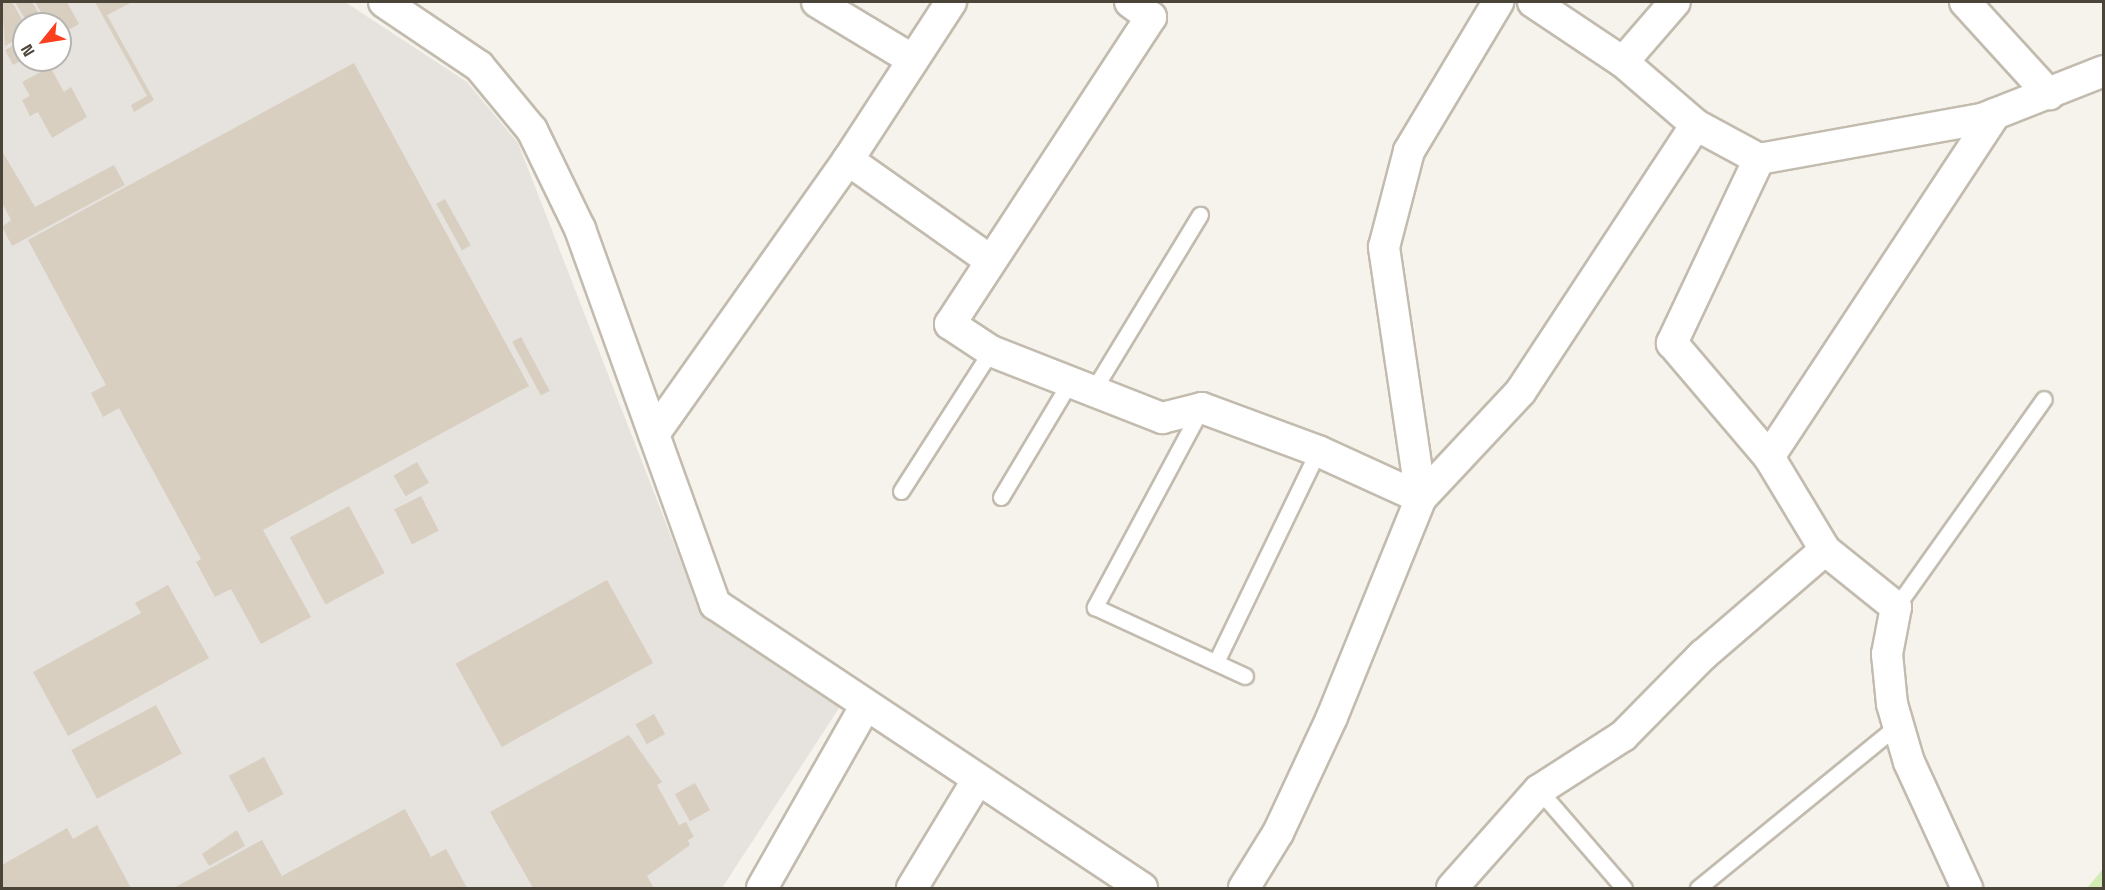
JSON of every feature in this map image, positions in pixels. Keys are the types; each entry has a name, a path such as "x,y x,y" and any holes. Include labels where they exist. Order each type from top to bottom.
{"street":[{"path":"384,2 479,66 532,130 580,229 715,604 865,707 1142,888"},
{"path":"817,2 913,60"},
{"path":"654,434 848,160 951,2"},
{"path":"1130,2 1151,17 950,324 991,351 1083,384 1162,418 1202,408 1318,451 1421,498"},
{"path":"1421,498 1384,247 1408,151 1498,2"},
{"path":"1533,2 1623,62 1696,125 1759,159 1995,114 2103,71"},
{"path":"1623,62 1675,2"},
{"path":"1965,2 2049,94"},
{"path":"1769,457 1995,114"},
{"path":"1244,888 1278,833 1332,717 1421,498 1521,391 1696,125"},
{"path":"1759,159 1672,343 1769,457 1825,550 1896,607 1887,654 1898,724 1968,888"},
{"path":"848,160 990,260"},
{"path":"1452,888 1539,790 1623,736 1703,655 1825,550"},
{"path":"762,888 865,707"},
{"path":"912,888 978,779"}],"lane":[{"path":"1001,497 1083,384 1200,215"},
{"path":"901,491 991,351"},
{"path":"1896,607 2044,399"},
{"path":"1202,408 1095,607 1245,676"},
{"path":"1215,662 1318,451"},
{"path":"1698,888 1898,724"},
{"path":"1539,790 1624,888"}],"shaded area":[{"path":"2,2 345,2 467,82 518,143 697,603 841,705 722,888 2,888"}],"green space":[{"path":"2103,869 2103,888 2087,888"}],"building":[{"path":"2,2 12,2 18,12 12,12 12,42 5,46"},
{"path":"15,2 32,2 38,12 21,12"},
{"path":"35,2 67,2 79,24 72,28 72,12 41,12"},
{"path":"95,2 132,2 107,15 154,100 134,112 131,105 147,96"},
{"path":"12,46 12,63 5,50"},
{"path":"354,63 529,386 263,530 311,617 261,644 231,589 215,597 196,562 201,559 119,408 103,417 91,393 106,385 28,240"},
{"path":"41,72 53,72 64,92 71,87 87,117 52,138 38,112 30,116 22,100 30,96 22,82"},
{"path":"2,151 35,207 114,165 125,185 12,246 2,227 11,220 2,203"},
{"path":"445,199 471,245 462,250 436,204"},
{"path":"521,337 550,391 541,396 512,342"},
{"path":"417,462 429,483 406,496 394,475"},
{"path":"421,496 439,531 412,544 394,510"},
{"path":"349,506 385,573 326,605 290,537"},
{"path":"607,580 653,663 502,747 456,664"},
{"path":"168,585 209,658 68,736 33,672 141,613 135,603"},
{"path":"156,705 182,754 97,799 71,750"},
{"path":"654,714 665,734 647,744 636,724"},
{"path":"629,735 662,782 657,785 679,825 686,822 694,837 688,840 690,845 647,876 654,888 533,888 490,812"},
{"path":"264,757 284,794 248,813 229,776"},
{"path":"695,783 710,810 690,821 675,794"},
{"path":"405,809 431,857 446,849 467,888 174,888 262,840 282,876"},
{"path":"97,825 131,888 2,888 2,865 67,828 73,839"},
{"path":"237,830 245,846 209,866 202,854"}]}
